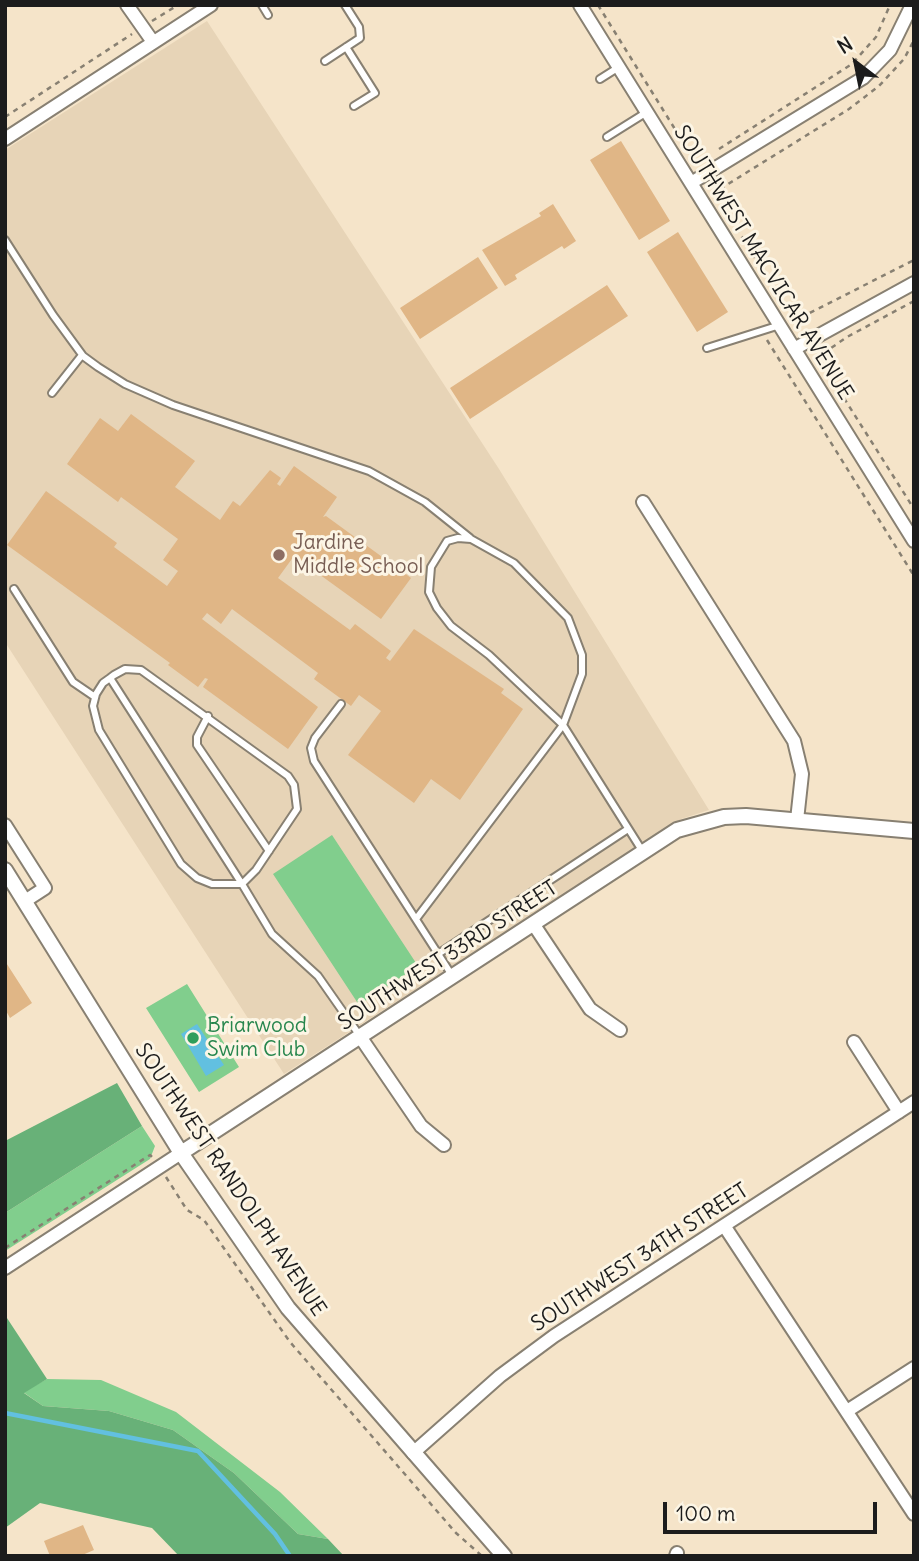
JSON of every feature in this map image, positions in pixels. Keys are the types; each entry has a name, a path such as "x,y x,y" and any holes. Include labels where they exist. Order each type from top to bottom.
{"street":[{"path":"127,5 143,20 153,42"},
{"path":"5,139 211,5"},
{"name":"SOUTHWEST MACVICAR AVENUE","path":"580,5 780,325 800,346 914,541"},
{"path":"691,183 863,78 890,50 912,5"},
{"path":"800,346 914,283"},
{"path":"643,502 794,741 802,774 797,820"},
{"name":"SOUTHWEST 33RD STREET","path":"5,1268 677,831 699,822 746,816 914,831"},
{"path":"5,825 45,888 25,901"},
{"name":"SOUTHWEST RANDOLPH AVENUE","path":"5,870 181,1153 288,1308 504,1556"},
{"path":"534,925 590,1009 620,1030"},
{"path":"361,1038 421,1126 444,1144"},
{"path":"855,1042 899,1112"},
{"name":"SOUTHWEST 34TH STREET","path":"413,1453 516,1363 914,1102"},
{"path":"725,1227 914,1514"},
{"path":"847,1411 914,1368"}],"lane":[{"path":"261,5 268,15"},
{"path":"325,61 360,38 359,27 345,5"},
{"path":"346,47 375,93 354,106"},
{"path":"600,79 619,67"},
{"path":"607,137 647,112"},
{"path":"5,240 82,355 125,384 173,405 369,471 425,502 471,539 514,563 568,618 582,655 582,674 563,725 416,919"},
{"path":"707,348 780,325"},
{"path":"52,393 82,355"},
{"path":"471,539 447,541 438,552 431,567 429,592 437,608 451,626 489,655 563,725 643,853"},
{"path":"14,589 73,682 95,697"},
{"path":"125,669 141,670 288,776 294,785 298,809 270,851 242,884 212,884 197,878 181,864 99,730 94,718 95,697 110,678 125,669"},
{"path":"110,678 272,934 318,976 361,1038"},
{"path":"341,704 311,748 314,761 453,977"},
{"path":"208,716 197,737 197,745 270,851"},
{"path":"438,954 628,829"}],"path":[{"path":"5,117 143,20 150,23 178,5"},
{"path":"598,5 696,163 700,161 720,189"},
{"path":"711,154 852,64 876,37 890,5"},
{"path":"712,192 849,109 879,86 904,59 914,40"},
{"path":"719,202 800,346"},
{"path":"914,301 847,337 818,357 914,509"},
{"path":"5,1248 150,1155 187,1210 204,1220 290,1342 456,1533 482,1556"}],"shaded area":[{"name":"Jardine Middle School","path":"207,21 499,469 709,810 681,819 284,1074 5,642 5,150"}],"green space":[{"path":"332,835 418,966 359,1005 273,874"},
{"name":"Briarwood Swim Club","path":"187,984 239,1067 199,1092 146,1008"},
{"path":"117,1083 142,1126 5,1213 5,1141"},
{"path":"142,1126 155,1146 150,1159 5,1251 5,1213"},
{"path":"5,1315 47,1379 24,1393 43,1406 109,1411 173,1430 234,1473 298,1534 328,1539 344,1556 179,1556 152,1528 40,1503 5,1528"},
{"path":"47,1379 101,1380 176,1412 280,1492 328,1539 298,1534 234,1473 173,1430 109,1411 43,1406 23,1392"}],"water":[{"path":"197,1024 224,1065 206,1076 181,1034"}],"building":[{"path":"621,141 670,221 639,240 590,160"},
{"path":"553,204 576,241 564,249 562,246 515,275 517,279 505,286 482,250 541,216 539,213"},
{"path":"678,232 728,312 697,332 647,252"},
{"path":"478,257 498,288 420,339 400,308"},
{"path":"607,285 628,316 470,419 450,388"},
{"path":"131,414 195,461 175,487 220,520 233,501 240,506 270,470 281,478 277,484 280,486 294,466 337,497 323,517 326,516 411,578 381,619 294,556 278,578 350,630 355,624 391,651 386,658 390,661 414,629 504,689 501,693 523,709 460,800 431,779 414,803 348,755 381,711 359,695 351,706 314,679 318,673 232,609 221,624 207,613 202,619 318,707 288,749 203,687 208,679 205,678 198,687 168,665 170,663 7,545 46,491 117,543 114,547 167,586 178,571 163,560 178,539 121,497 118,502 67,464 100,418 118,431"},
{"path":"5,961 32,1003 10,1018 5,1009"},
{"path":"83,1525 94,1550 80,1556 50,1556 44,1541"}],"waterway":[{"path":"5,1413 198,1451 275,1534 290,1556"}],"place":[{"name":"Jardine Middle School","path":"279,555"},
{"name":"Briarwood Swim Club","path":"193,1038"}]}
